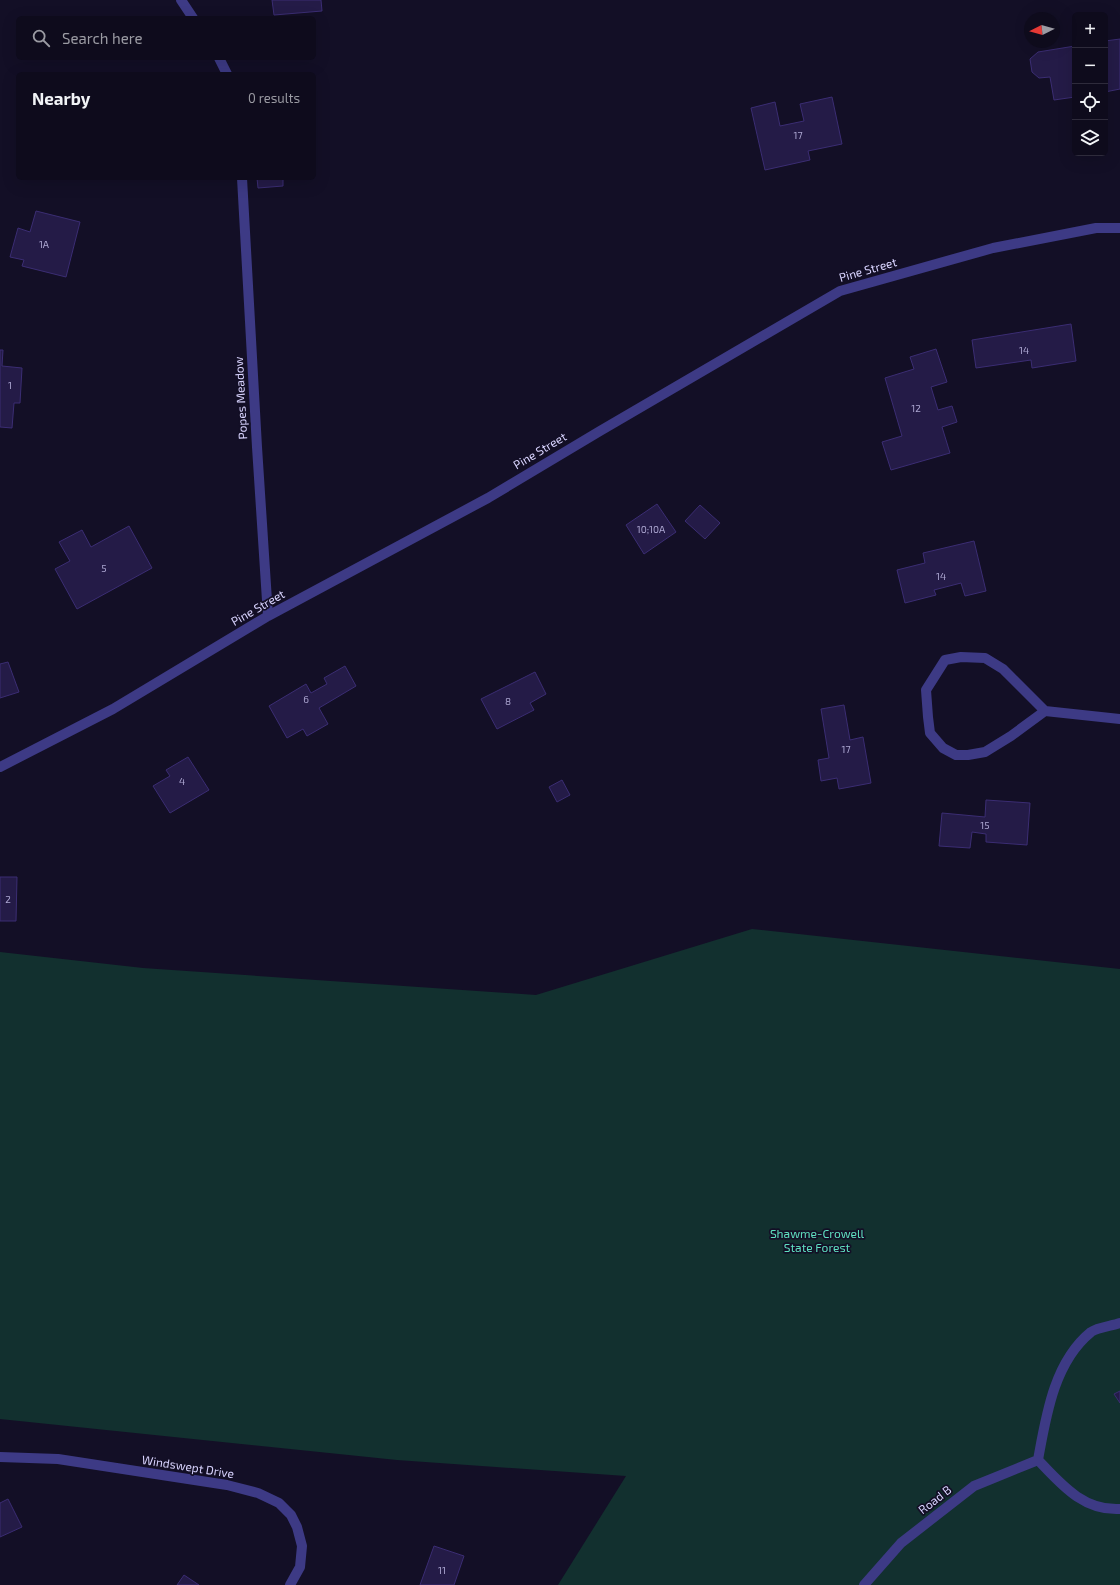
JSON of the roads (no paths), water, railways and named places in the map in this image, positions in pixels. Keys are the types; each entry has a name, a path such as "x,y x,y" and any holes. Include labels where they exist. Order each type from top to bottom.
{"street":[{"path":"181,0 192,16"},
{"path":"220,60 226,72"},
{"name":"Popes Meadow","path":"242,180 256,447 268,616"},
{"name":"Pine Street","path":"0,767 113,709 268,616 488,498 600,430 840,291 993,248 1096,228 1120,228"},
{"path":"1046,712 985,752 968,755 956,755 943,748 930,733 926,690 946,660 961,657 985,658 1003,669 1046,712 1120,719"},
{"path":"1120,1324 1092,1331 1069,1356 1048,1404 1038,1460 1061,1484 1085,1503 1109,1510 1120,1509"},
{"name":"Windswept Drive","path":"0,1457 58,1459 227,1485 258,1492 279,1503 291,1515 297,1527 302,1546 300,1567 290,1585"},
{"name":"Road B","path":"864,1585 901,1543 974,1486 1038,1460"}],"park label":[{"name":"Shawme-Crowell State Forest","path":"817,1241"}]}
